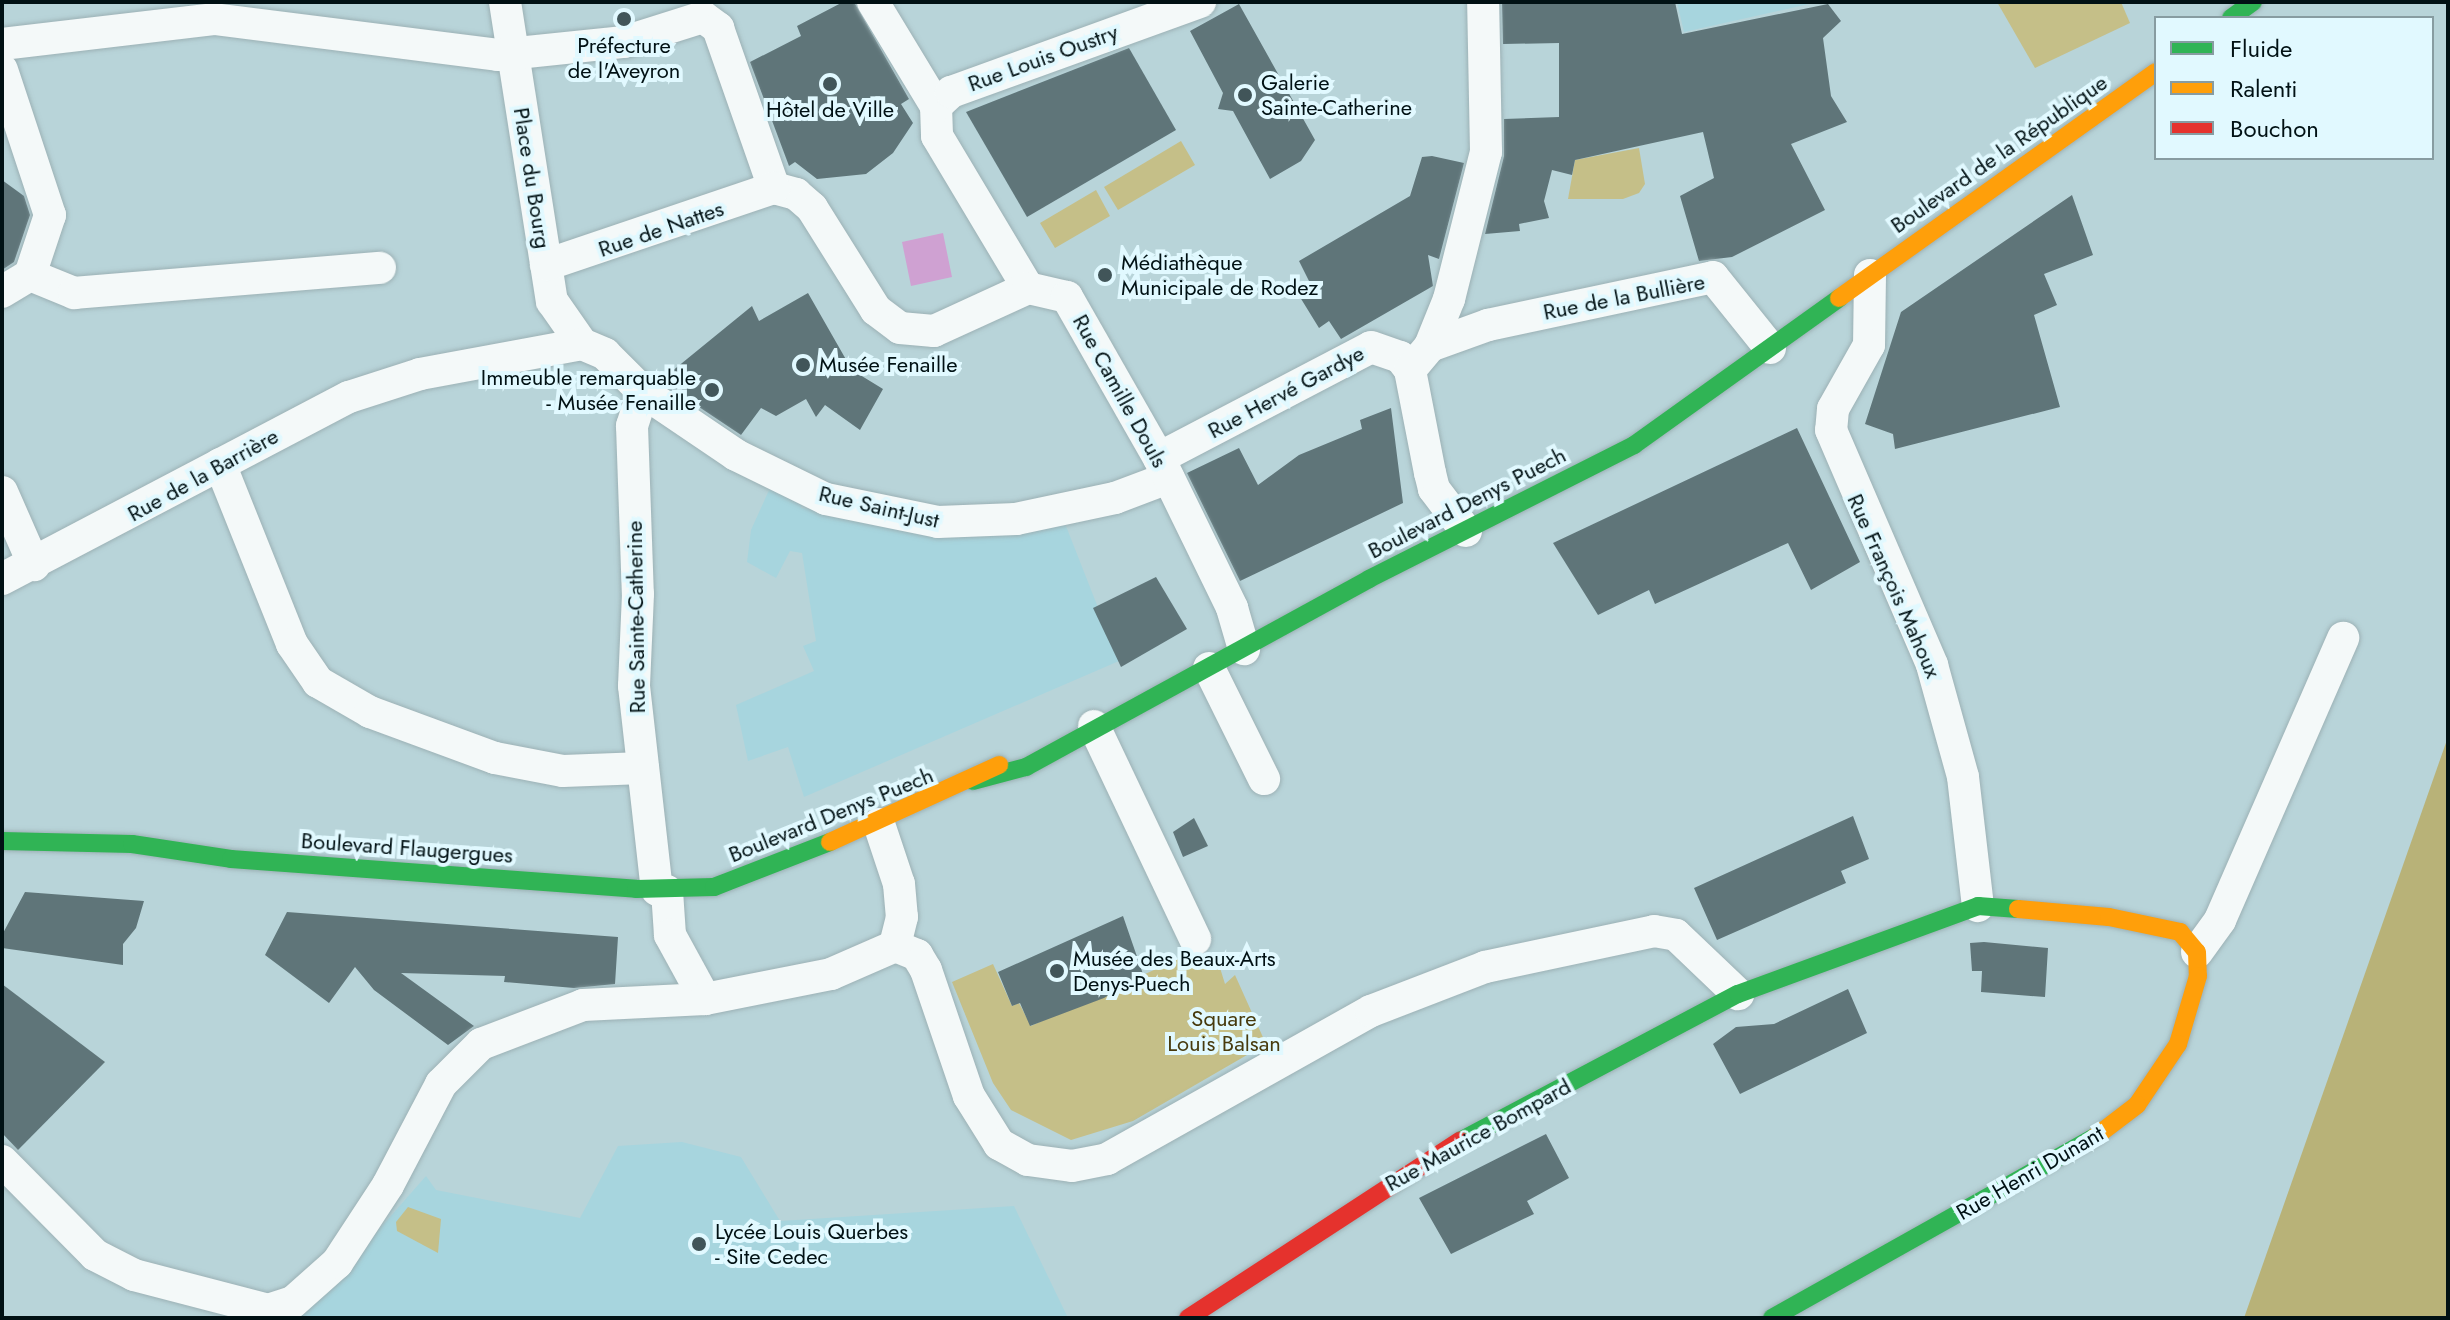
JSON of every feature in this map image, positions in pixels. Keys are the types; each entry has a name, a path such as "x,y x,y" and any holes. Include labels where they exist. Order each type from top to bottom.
{"street":[{"name":"Place du Bourg","path":"505,2 506,53 552,301 582,344 633,380"},
{"path":"2,44 205,14 347,36 506,53 624,42 703,17 718,28 774,188 796,194 812,208 876,310 900,328 934,331 1028,288 937,136 936,106 873,2"},
{"name":"Rue Louis Oustry","path":"936,106 951,92 1135,12 1200,2"},
{"path":"1466,531 1434,489 1429,351 1449,299 1486,152 1483,2"},
{"path":"2234,16 2253,2"},
{"path":"2,70 50,215 30,275 2,292"},
{"name":"Boulevard de la République","path":"1870,275 2154,73"},
{"name":"Rue de Nattes","path":"546,265 774,188"},
{"path":"30,275 74,293 380,268"},
{"name":"Boulevard Denys Puech","path":"662,890 727,884 879,824 973,781 1020,754 1065,741 1209,668 1634,445 1870,275"},
{"name":"Rue François Mahoux","path":"1870,275 1869,345 1833,409 1831,430 1932,665 1963,777 1978,906"},
{"name":"Rue de la Bullière","path":"1429,351 1713,277 1770,348"},
{"name":"Rue Camille Douls","path":"1028,288 1067,297 1163,468 1232,608 1244,649"},
{"name":"Rue de la Barrière","path":"2,579 34,565 349,397 406,377 582,344"},
{"name":"Rue Hervé Gardye","path":"1163,468 1308,377 1371,347 1400,357 1429,351"},
{"name":"Rue Saint-Just","path":"633,380 736,455 826,499 938,522 1016,519 1115,498 1163,468"},
{"name":"Rue Sainte-Catherine","path":"633,380 642,755 670,935 705,999"},
{"path":"220,464 292,644 318,682 370,712 495,758 563,771 642,755"},
{"path":"2,492 34,565"},
{"path":"1978,906 2157,923 2180,932 2197,952 2220,920 2343,638"},
{"path":"1209,668 1264,779"},
{"path":"1094,726 1195,939"},
{"path":"879,824 899,884 902,917 895,946"},
{"name":"Boulevard Flaugergues","path":"2,841 121,843 154,851 662,890"},
{"name":"Rue Maurice Bompard","path":"1188,1318 1424,1160 1738,994 1978,906"},
{"path":"2,1161 95,1255 134,1275 268,1310 293,1302 337,1263 388,1185 441,1084 481,1044 583,1005 705,999 831,974 895,946 917,955 926,970 969,1096 999,1144 1028,1160 1072,1166 1107,1159 1371,1011 1485,967 1654,931 1676,935 1738,994"},
{"name":"Rue Henri Dunant","path":"1772,1318 2091,1140 2137,1105 2178,1044 2198,976 2197,952"}],"shaded area":[{"path":"1677,2 1818,2 1684,32"},
{"path":"943,233 952,277 911,286 902,242"},
{"path":"770,488 802,502 801,508 880,520 1064,521 1119,661 804,797 788,747 748,761 736,705 814,671 803,646 816,641 802,553 790,551 776,578 747,562 751,530"},
{"path":"2448,737 2448,1318 2244,1318"},
{"name":"Lycée Louis Querbes - Site Cedec","path":"682,1142 741,1157 780,1221 1014,1206 1068,1318 283,1318 345,1268 426,1176 436,1190 580,1218 618,1146"}],"green space":[{"path":"1997,2 2121,2 2130,23 2035,68"},
{"path":"1181,141 1195,165 1118,210 1104,187"},
{"path":"1639,148 1645,184 1639,193 1623,199 1568,199 1575,160"},
{"path":"1096,190 1110,216 1055,248 1040,223"},
{"name":"Square Louis Balsan","path":"1189,954 1196,968 1217,958 1225,984 1235,975 1266,1044 1133,1121 1071,1140 1011,1110 993,1083 952,982 993,964 1012,1006 1019,1003 1031,1026"},
{"path":"408,1207 441,1219 438,1253 397,1231 396,1222"}],"building":[{"name":"Hôtel de Ville","path":"843,2 854,2 909,99 901,104 913,123 893,153 866,174 817,179 795,162 789,166 750,62 801,36 797,26"},
{"path":"1502,2 1675,2 1682,34 1828,4 1841,21 1823,38 1831,96 1847,122 1791,144 1825,210 1732,257 1699,261 1680,196 1714,178 1703,132 1575,160 1572,175 1552,170 1544,201 1549,218 1519,224 1520,231 1485,234 1504,156 1504,119 1559,117 1559,43 1503,44"},
{"path":"1239,4 1315,140 1301,161 1270,179 1233,111 1218,109 1223,93 1190,31"},
{"path":"1129,48 1176,130 1027,217 966,112"},
{"path":"1432,156 1464,163 1439,259 1428,255 1433,286 1341,339 1329,321 1319,328 1295,289 1309,281 1299,261 1410,196 1422,157"},
{"path":"2,180 24,196 30,215 14,262 2,270"},
{"path":"2072,195 2093,255 2044,274 2057,305 2034,315 2060,407 1895,449 1893,434 1865,424 1901,312"},
{"name":"Musée Fenaille","path":"808,293 852,370 883,389 860,430 825,405 816,417 806,399 776,416 761,408 741,435 660,381 752,306 759,321"},
{"path":"1391,408 1403,503 1240,581 1187,473 1239,448 1258,485 1299,455 1362,429 1360,420"},
{"path":"1797,428 1860,562 1811,590 1788,543 1655,604 1649,590 1598,615 1553,543"},
{"path":"1156,577 1187,629 1121,667 1093,608"},
{"path":"1853,816 1869,859 1841,871 1846,883 1717,940 1694,888"},
{"path":"1194,818 1208,846 1183,857 1173,832"},
{"path":"25,892 144,901 136,928 123,944 123,965 2,948 2,935"},
{"path":"287,912 618,937 615,984 574,988 504,982 505,976 401,973 474,1026 448,1045 374,990 355,967 329,1003 265,955"},
{"name":"Musée des Beaux-Arts Denys-Puech","path":"1123,916 1143,974 1104,998 1030,1026 1020,1003 1012,1006 998,972"},
{"path":"1970,943 2048,948 2045,997 1981,992 1982,971 1972,971"},
{"path":"2,984 105,1062 18,1150 2,1133"},
{"path":"1848,989 1867,1033 1740,1094 1713,1044 1736,1027 1774,1024"},
{"path":"1546,1134 1569,1178 1527,1201 1534,1214 1451,1254 1419,1198"}],"traffic: fast":[{"path":"2234,16 2253,2"},
{"path":"973,781 1026,767 1369,579 1634,445 1839,298"},
{"path":"2,841 132,844 231,859 636,889 714,887 830,842"},
{"path":"1460,1141 1738,994 1978,906 2018,909"},
{"path":"1772,1318 2095,1137"}],"traffic: slow":[{"path":"1839,298 2154,73"},
{"path":"830,842 999,765"},
{"path":"2018,909 2109,917 2180,932 2197,952 2198,976 2178,1044 2137,1105 2095,1137"}],"traffic: jam":[{"path":"1188,1318 1460,1141"}],"place":[{"name":"Préfecture de l'Aveyron","path":"624,19"},
{"name":"Hôtel de Ville","path":"830,84"},
{"name":"Galerie Sainte-Catherine","path":"1245,95"},
{"name":"Médiathèque Municipale de Rodez","path":"1105,275"},
{"name":"Musée Fenaille","path":"803,365"},
{"name":"Immeuble remarquable - Musée Fenaille","path":"712,390"},
{"name":"Musée des Beaux-Arts Denys-Puech","path":"1057,971"},
{"name":"Lycée Louis Querbes - Site Cedec","path":"699,1244"}]}
